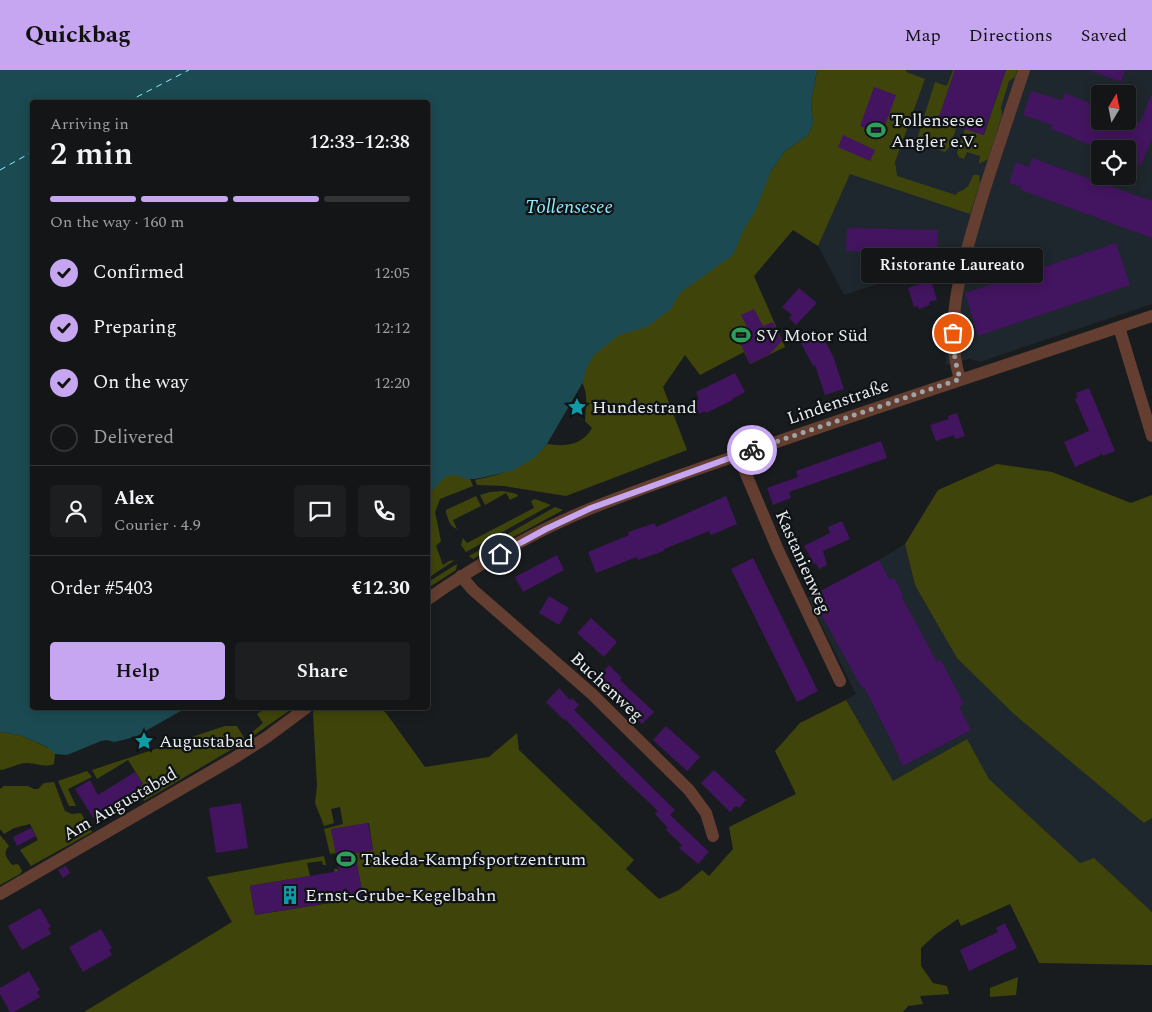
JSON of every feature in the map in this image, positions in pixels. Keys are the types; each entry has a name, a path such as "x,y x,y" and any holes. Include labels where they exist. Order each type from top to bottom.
{"street":[{"path":"960,379 955,360 953,333 960,283 969,242 987,181 1024,70"},
{"name":"Lindenstraße","path":"461,576 538,533 585,511 738,455 1152,316"},
{"path":"1119,327 1152,436"},
{"name":"Kastanienweg","path":"738,455 778,550 840,681"},
{"path":"430,598 461,576"},
{"name":"Buchenweg","path":"461,576 472,590 592,694 689,790 706,814 713,836"},
{"name":"Am Augustabad","path":"0,894 231,760 303,710"}],"shaded area":[{"path":"906,70 1152,70 1152,304 979,362 969,359 946,365 945,333 957,265 942,263 844,295 818,246 850,174"},
{"path":"905,544 915,585 1014,714 1144,823 1152,818 1152,912 1094,858 1080,863 989,779 967,739 893,781 846,700 856,694 808,598"}],"green space":[{"path":"817,70 906,70 906,72 925,79 895,162 897,176 956,195 968,186 973,175 979,175 980,183 970,214 850,174 818,246 793,230 754,276 785,347 750,364 744,352 700,375 685,355 663,387 687,450 566,496 504,486 477,485 475,480 497,475 522,465 547,444 573,444 588,434 592,428 585,421 585,390 580,379 575,374 771,171 785,151 808,135 813,123 811,103"},
{"path":"953,70 955,70 938,120 957,126 950,146 945,152 939,150 941,144 925,138 923,145 918,143 917,139 935,82 947,86"},
{"path":"1006,70 1017,70 1015,77 1009,81 1001,107 1002,115 988,159 979,164 980,156 967,152 964,159 959,157 957,153 965,129 984,135"},
{"path":"464,463 473,486 440,499 435,512 441,541 436,546 443,565 455,560 430,577 430,475"},
{"path":"997,464 1052,472 1131,503 1152,495 1152,818 1144,823 1014,714 957,658 915,585 905,544 938,490"},
{"path":"503,491 517,494 518,496 510,500 506,493 485,505 480,495 490,492"},
{"path":"476,496 481,506 453,520 457,529 455,528 450,522 446,510"},
{"path":"535,499 551,505 466,552 461,545 463,538 467,543 534,508 531,501"},
{"path":"555,507 563,510 473,559 469,556"},
{"path":"457,564 456,570 430,587 430,581"},
{"path":"846,700 893,781 967,739 989,779 1080,863 1094,858 1152,912 1152,965 1039,963 1010,904 961,926 958,919 936,934 921,948 921,966 933,983 947,986 949,994 920,996 923,1004 908,1006 903,1012 84,1012 232,922 207,877 324,856 326,865 323,865 322,861 307,863 310,876 250,886 255,915 329,903 324,874 339,895 334,869 338,869 344,900 363,897 355,853 373,850 369,823 332,829 336,853 330,854 324,829 343,824 340,807 331,809 334,823 324,826 315,803 317,786 314,710 382,710 386,713 425,767 489,757 517,733 519,750 634,860 626,869 659,899 679,890 702,870 709,876 733,849 729,827 796,794 775,751 800,723"},
{"path":"263,710 290,710 250,738 250,734 263,723 257,714"},
{"path":"225,726 237,726 246,741 144,801 136,789 143,784 128,760 97,779 92,770"},
{"path":"0,732 20,735 53,750 55,754 54,764 47,766 23,763 0,770"},
{"path":"87,771 92,777 68,789 76,806 69,806 58,781"},
{"path":"54,782 65,811 72,814 81,813 92,832 31,866 20,850 38,840 30,824 14,828 4,834 0,829 0,789 4,786 28,786 38,789 44,783"},
{"path":"0,835 9,846 6,851 7,858 12,865 19,865 22,871 0,885"},
{"path":"1018,977 1016,995 990,997 990,988"}],"water":[{"name":"Tollensesee","path":"0,70 817,70 811,103 813,123 808,135 785,151 771,171 755,212 745,227 733,255 680,293 671,309 647,327 619,335 594,355 586,369 583,382 547,444 534,458 512,471 475,479 465,479 453,475 446,476 430,493 430,100 30,100 30,710 182,710 135,737 114,742 101,741 67,755 55,754 47,747 20,735 0,732"}],"building":[{"path":"955,70 1006,70 983,135 938,120"},
{"path":"1091,70 1125,70 1121,82"},
{"path":"874,87 896,95 882,134 860,126"},
{"path":"1031,91 1062,100 1065,93 1091,103 1091,130 1136,130 1136,121 1140,123 1152,93 1152,138 1141,165 1136,163 1136,140 1091,140 1091,145 1051,129 1052,125 1023,115"},
{"path":"843,135 875,150 870,161 838,147"},
{"path":"1032,158 1091,179 1091,185 1107,185 1152,201 1152,238 1021,190 1021,187 1009,183 1016,162 1029,167"},
{"path":"847,228 938,230 937,253 846,251"},
{"path":"1116,243 1130,285 978,336 965,293"},
{"path":"931,280 937,300 929,302 930,305 919,309 918,306 914,307 908,288"},
{"path":"799,288 817,303 796,325 789,318 792,315 782,307"},
{"path":"754,309 763,326 773,322 782,341 770,354 750,364 738,338 750,333 741,315"},
{"path":"821,333 833,356 844,389 825,395 815,365 813,366 801,343"},
{"path":"735,373 745,392 706,413 705,411 699,414 693,401 699,399 696,392"},
{"path":"1089,388 1115,451 1103,456 1103,454 1075,467 1064,442 1089,431 1075,399 1078,397 1076,393"},
{"path":"957,413 965,436 955,439 954,435 936,441 930,425 949,419 948,416"},
{"path":"881,441 887,458 789,492 791,498 773,505 767,488 798,477 796,471"},
{"path":"726,496 737,524 711,535 709,531 664,549 664,551 638,560 637,557 596,573 588,552 629,535 628,532 655,523 656,527"},
{"path":"842,521 850,539 823,551 827,565 819,569 804,546 830,533 828,527"},
{"path":"557,555 564,570 523,592 515,577"},
{"path":"753,558 818,691 797,702 731,569"},
{"path":"879,560 890,580 894,578 903,595 901,596 937,662 941,660 964,704 959,707 971,730 903,766 864,687 862,688 811,596"},
{"path":"549,596 569,608 559,625 539,613"},
{"path":"591,618 617,642 604,657 577,633"},
{"path":"609,665 622,678 620,680 654,712 642,724 597,681"},
{"path":"559,688 570,700 572,698 579,705 574,710 675,810 670,815 709,852 698,864 679,848 682,845 666,830 668,828 655,814 658,811 546,702"},
{"path":"666,726 700,757 687,771 653,740"},
{"path":"714,770 746,800 739,808 736,806 730,812 701,783"},
{"path":"135,772 143,784 136,789 141,797 129,804 127,802 116,809 114,806 93,818 75,789 90,780 98,795"},
{"path":"241,803 248,848 216,853 209,808"},
{"path":"368,823 373,850 355,853 363,897 255,915 250,886 339,871 331,829"},
{"path":"31,828 36,836 17,846 13,837"},
{"path":"66,866 70,873 63,878 58,870"},
{"path":"40,908 51,927 48,928 51,934 22,950 8,926"},
{"path":"1005,923 1017,948 969,971 960,950 998,932 996,928"},
{"path":"101,929 112,948 109,950 112,955 83,972 69,947"},
{"path":"29,971 40,990 37,992 40,997 14,1012 10,1012 0,994 0,988"}],"ferry route":[{"path":"131,100 189,70"},
{"path":"0,170 30,153"}],"way so far":[{"path":"752,450 960,379 955,360 953,333"}],"place":[{"name":"Tollensesee Angler e.V.","path":"876,130"},
{"name":"Ristorante Laureato","path":"953,333"},
{"name":"SV Motor Süd","path":"741,335"},
{"name":"Hundestrand","path":"577,407"},
{"name":"Augustabad","path":"144,741"},
{"name":"Takeda-Kampfsportzentrum","path":"346,859"},
{"name":"Ernst-Grube-Kegelbahn","path":"290,895"}],"route":[{"path":"500,554 546,529 591,508 752,450"}]}
